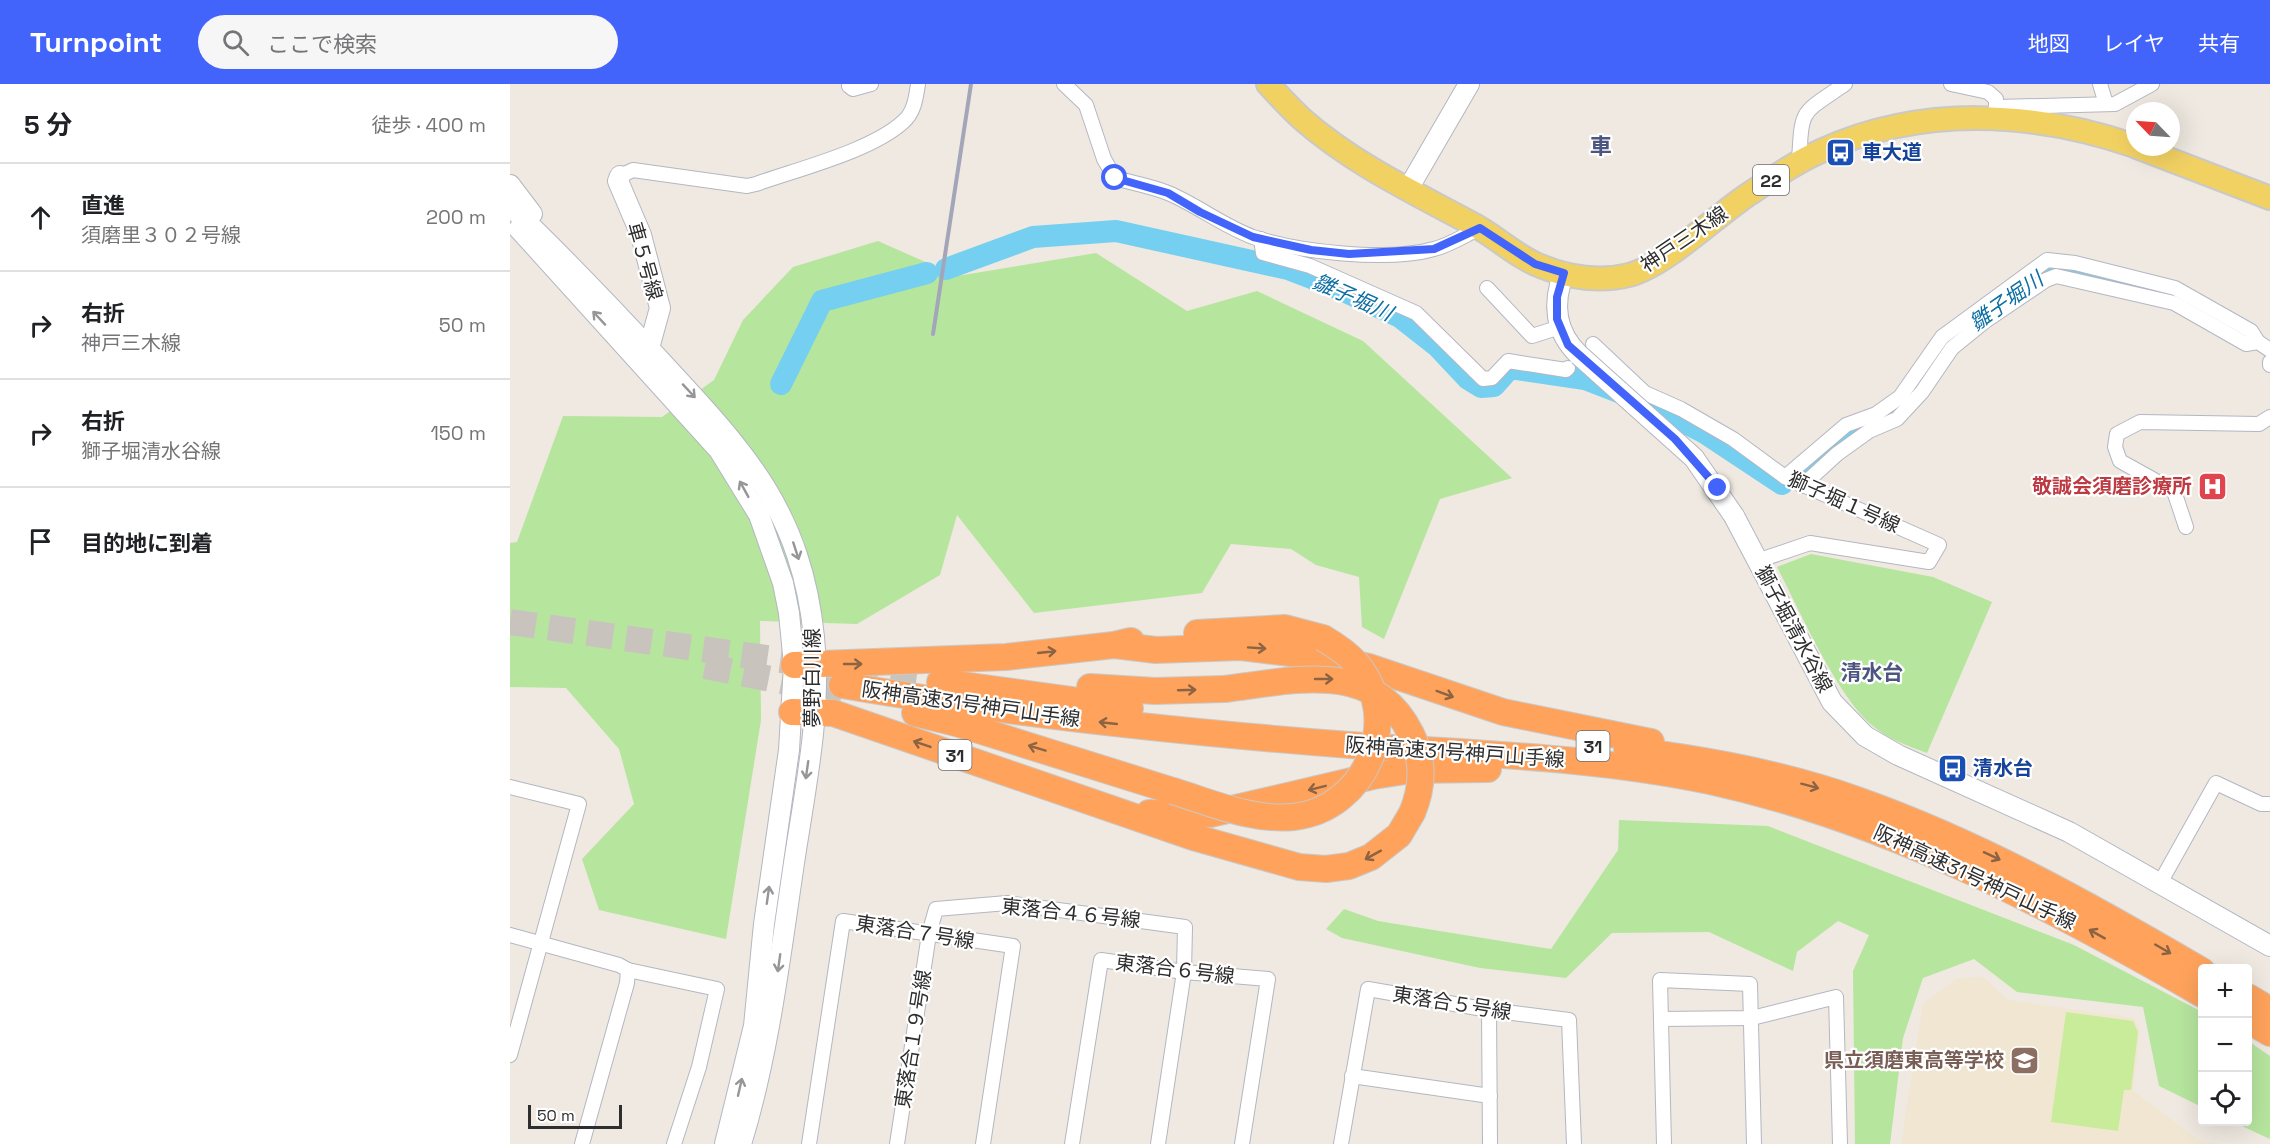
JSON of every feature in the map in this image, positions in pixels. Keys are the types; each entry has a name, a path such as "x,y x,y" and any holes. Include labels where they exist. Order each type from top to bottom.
{"highway":[{"name":"阪神高速31号神戸山手線","path":"1114,645 1142,638 1236,628 1285,628 1323,638 1346,654 1361,670 1372,692 1377,715 1373,752 1362,774 1350,790 1324,808 1294,817 1242,812 842,689 1029,714 1293,740 1538,757 1628,766 1709,781 1852,821 1949,860 2083,926 2198,992"},
{"path":"805,663 852,664 1006,657 1114,645 1156,650 1241,647 1323,657 1369,667 1503,712 1728,757 1774,777"},
{"name":"阪神高速31号神戸山手線","path":"1116,810 1193,837 1276,861 1326,869 1349,866 1371,858 1399,835 1412,813 1421,786 1420,756 1404,719 1380,694 1349,682 1329,679 1224,689 1155,691 940,682 1158,712 1362,730 1568,743 1664,754 1774,777 1855,799 1957,840 2053,887 2198,969"},
{"name":"31","path":"803,712 833,713 1116,810 1174,815 1210,814 1253,806 1347,780 1412,770 1534,769 1709,781"},
{"path":"2252,1000 2270,1010"},
{"path":"2252,1023 2270,1033"}],"main road":[{"name":"神戸三木線","path":"1268,84 1302,119 1340,148 1408,189 1480,228 1535,264 1564,273 1606,279 1642,270 1799,162 1832,146 1902,125 1997,112 2089,132 2126,144"},
{"name":"神戸三木線","path":"2162,156 2270,198"}],"street":[{"path":"852,84 849,86 852,89 871,84"},
{"path":"620,176 633,170 747,186 756,184 874,142 904,122 915,103 918,84"},
{"path":"1064,84 1086,105 1104,159 1115,178 1168,193 1200,212 1261,239 1311,250 1349,254 1393,254 1434,249 1480,228"},
{"path":"1408,189 1469,84"},
{"path":"1799,162 1800,123 1808,108 1845,84"},
{"path":"1951,84 1988,92 1996,99 1997,112 2115,104 2152,84"},
{"path":"2100,84 2106,104"},
{"name":"車５号線","path":"620,176 618,181 640,235 660,308 649,348"},
{"path":"510,185 572,266"},
{"name":"夢野白川線","path":"510,206 572,266 730,436 772,498 792,538 806,583 803,712 772,1003 741,1144"},
{"name":"夢野白川線","path":"510,214 517,230 681,405 719,450 741,482 759,516 775,555 789,613 805,663"},
{"path":"1261,239 1263,253 1310,266 1416,313 1483,379 1492,378 1508,361 1566,370 1580,356"},
{"path":"1785,477 1846,425 1876,414 1900,397 1942,337 2047,260 2075,262 2175,288 2251,331 2264,346"},
{"name":"獅子堀清水谷線","path":"1564,273 1557,297 1560,327 1568,345 1694,458 1734,516 1832,702 1865,736 1898,755 2024,809 2270,946"},
{"path":"1802,486 1837,454 1869,431 1897,419 1922,392 1952,348 1984,322 2046,280 2056,276 2174,303 2246,345 2264,346"},
{"path":"1487,288 1532,336 1560,327"},
{"name":"獅子堀１号線","path":"1580,356 1645,393 1681,409 1718,430 1785,477 1802,486 1923,536 1939,545 1929,562 1810,543 1757,561"},
{"path":"2186,527 2174,491 2120,461 2115,447 2117,434 2140,423 2259,424 2270,417"},
{"name":"夢野白川線","path":"725,1144 754,1026 803,712"},
{"path":"2160,883 2216,783 2261,804 2270,804"},
{"path":"510,787 579,804 510,1055"},
{"name":"東落合４６号線","path":"929,934 936,909 1007,903 1185,927 1184,972"},
{"name":"東落合７号線","path":"809,1144 843,921 1013,946 983,1144"},
{"name":"東落合１９号線","path":"897,1144 929,934"},
{"path":"510,935 619,965 628,970 717,989 699,1067 674,1144"},
{"name":"東落合６号線","path":"1072,1144 1101,960 1184,972 1269,980 1242,1144"},
{"path":"582,1144 627,983 628,970"},
{"path":"1158,1144 1184,972"},
{"path":"1664,1144 1660,980 1750,984 1754,1144"},
{"name":"東落合５号線","path":"1341,1144 1368,989 1489,1010 1569,1020 1574,1144"},
{"path":"1661,1019 1752,1018 1836,997 1840,1144"},
{"path":"1489,1010 1490,1144"},
{"path":"1352,1076 1490,1096"}],"shaded area":[{"name":"県立須磨東高等学校","path":"1983,977 2008,1000 2134,1018 2140,1030 2133,1091 2200,1141 2221,1144 1901,1144 1923,1004 1957,978"}],"green space":[{"path":"878,241 957,276 1096,253 1187,311 1257,291 1363,341 1512,478 1440,499 1384,639 1362,627 1359,577 1316,565 1291,549 1231,544 1202,593 1034,613 957,515 940,575 857,624 760,621 761,720 726,939 599,910 582,859 634,804 619,749 566,688 510,687 510,543 517,542 563,416 662,417 714,380 743,320 793,267"},
{"path":"1811,554 1933,577 1992,602 1927,753 1892,738 1873,726 1846,695 1833,674 1777,567"},
{"path":"1619,820 1768,826 2074,945 2198,1010 2198,1105 2159,1086 2143,1007 2017,992 1974,959 1923,978 1903,1038 1890,1144 1855,1144 1853,971 1869,935 1838,921 1797,952 1793,971 1709,932 1612,933 1566,978 1480,968 1342,938 1326,929 1344,909 1378,921 1551,949 1618,850"},
{"path":"2066,1012 2133,1021 2138,1032 2131,1090 2124,1090 2118,1131 2051,1122"},
{"path":"2252,1044 2270,1056 2270,1139 2242,1126 2252,1126"}],"waterway":[{"name":"雛子堀川","path":"946,269 1033,237 1116,231 1288,269 1335,287 1400,317 1437,346 1468,379 1481,387 1494,386 1510,368 1585,379 1642,401 1705,433 1782,484"},
{"name":"雛子堀川","path":"1805,473 1866,422 1898,409 1948,341 1987,311 2055,267 2181,297 2248,338"},
{"name":"雛子堀川","path":"781,384 822,301 927,273"}],"tunnel":[{"path":"510,622 816,665"},
{"path":"705,666 842,693"},
{"path":"852,670 940,682"}],"railway":[{"path":"933,334 971,84"}],"place":[{"name":"車大道","path":"1841,152"},
{"name":"敬誠会須磨診療所","path":"2213,486"},
{"name":"清水台","path":"1952,768"},
{"name":"県立須磨東高等学校","path":"2025,1060"}],"district":[{"name":"車","path":"1601,146"},
{"name":"清水台","path":"1872,672"}],"route":[{"path":"1115,178 1168,193 1200,212 1253,237 1311,250 1349,254 1393,254 1434,249 1480,228 1505,247 1535,264 1564,273 1557,297 1557,319 1568,345 1675,439 1718,488"}]}
